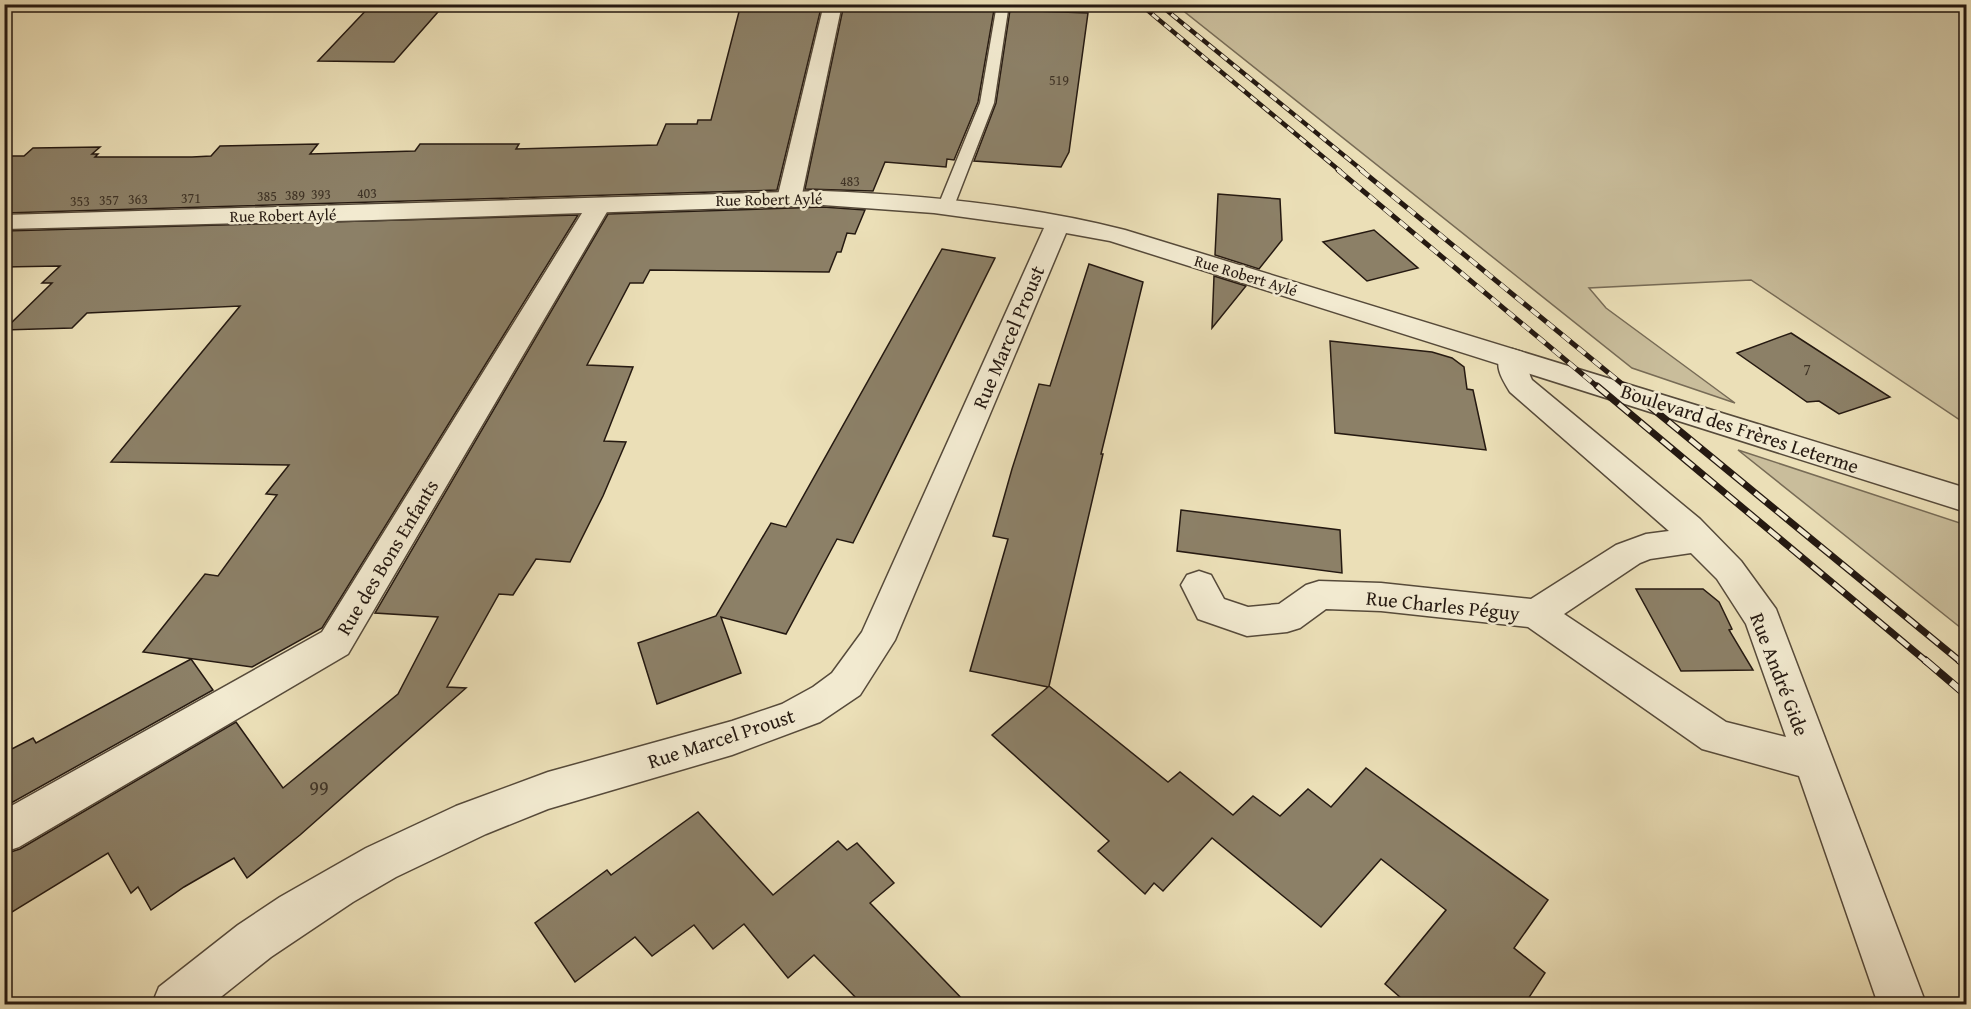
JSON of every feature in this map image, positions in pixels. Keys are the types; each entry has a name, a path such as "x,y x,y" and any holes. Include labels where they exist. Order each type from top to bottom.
{"street":[{"path":"789,199 833,4"},
{"name":"Rue Robert Aylé","path":"4,222 789,199 877,199 946,206 1061,223 1116,235 1512,358"},
{"name":"Rue des Bons Enfants","path":"4,833 335,643 599,205"},
{"name":"Rue Marcel Proust","path":"176,1005 212,972 268,930 324,893 419,844 519,800 733,739 780,722 815,707 846,683 877,640 1053,233 1061,223"},
{"name":"Boulevard des Frères Leterme","path":"1512,358 1966,500"},
{"name":"Rue André Gide","path":"1512,358 1513,371 1520,386 1698,538 1729,570 1763,619 1902,1005"},
{"path":"1536,614 1628,554 1646,547 1698,538"},
{"name":"Rue Charles Péguy","path":"1199,585 1211,609 1247,622 1287,618 1320,595 1381,597 1536,614 1716,737 1814,762"}],"lane":[{"path":"946,206 987,103 1003,4"}],"shaded area":[{"path":"1176,5 1966,5 1966,424 1751,280 1589,288 1606,308 1735,403 1632,368"},
{"path":"1738,450 1966,525 1966,632"}],"building":[{"path":"372,4 445,4 394,62 318,61"},
{"path":"741,4 822,4 777,190 4,213 4,156 24,156 33,148 100,147 92,154 98,154 95,157 192,157 211,156 220,146 318,144 310,154 415,151 420,144 519,144 516,149 657,145 666,124 697,124 698,120 711,120"},
{"path":"844,4 984,4 983,9 994,10 978,102 954,160 947,159 946,167 885,162 873,191 805,189"},
{"path":"1010,10 1088,13 1069,152 1061,167 974,161 996,103"},
{"path":"1218,194 1280,199 1282,240 1259,269 1215,255"},
{"path":"823,207 865,210 855,234 847,233 841,252 837,252 829,272 650,270 643,283 630,283 587,365 633,367 604,441 626,442 603,496 570,562 536,559 513,595 499,594 447,687 466,688 300,835 247,878 234,858 184,887 151,910 138,887 131,893 108,853 4,917 4,854 20,849 236,722 283,788 398,694 438,617 375,613 608,214"},
{"path":"578,215 322,628 252,667 143,652 205,574 218,576 277,495 266,494 289,465 111,462 240,306 87,313 72,328 4,330 52,283 42,283 60,266 4,267 4,231"},
{"path":"1374,230 1418,268 1367,281 1323,242"},
{"path":"942,249 995,258 853,543 837,539 786,634 721,617 741,673 657,704 638,643 716,616 771,523 786,527"},
{"path":"1089,264 1143,282 1101,454 1103,454 1049,686 1168,782 1180,772 1233,815 1253,796 1280,816 1308,789 1331,807 1366,768 1548,900 1514,948 1545,973 1524,1005 1409,1005 1385,984 1446,910 1381,859 1321,927 1212,838 1163,891 1154,883 1145,894 1098,851 1109,841 992,735 1048,687 970,671 1008,539 993,536 1012,469 1039,384 1050,386"},
{"path":"1214,276 1246,286 1212,328"},
{"path":"1791,333 1890,397 1839,414 1819,401 1807,402 1737,353"},
{"path":"1330,341 1432,352 1452,358 1464,367 1467,389 1473,390 1486,450 1335,433"},
{"path":"1181,510 1340,530 1342,573 1177,551"},
{"path":"1636,589 1703,589 1719,602 1732,629 1729,630 1753,670 1681,671"},
{"path":"191,659 213,690 4,807 4,753 33,738 36,743"},
{"path":"698,812 773,895 838,841 847,850 857,843 894,883 870,903 968,1005 863,1005 814,955 788,978 744,924 713,949 694,925 652,956 635,937 575,982 535,923 607,870 611,875"}],"railway":[{"path":"1140,4 1340,171"},
{"path":"1159,4 1363,171"},
{"path":"1338,170 1599,388"},
{"path":"1361,170 1627,388"},
{"path":"1597,386 1927,662"},
{"path":"1625,386 1961,662"},
{"path":"1925,660 1966,695"},
{"path":"1959,660 1966,666"}]}
